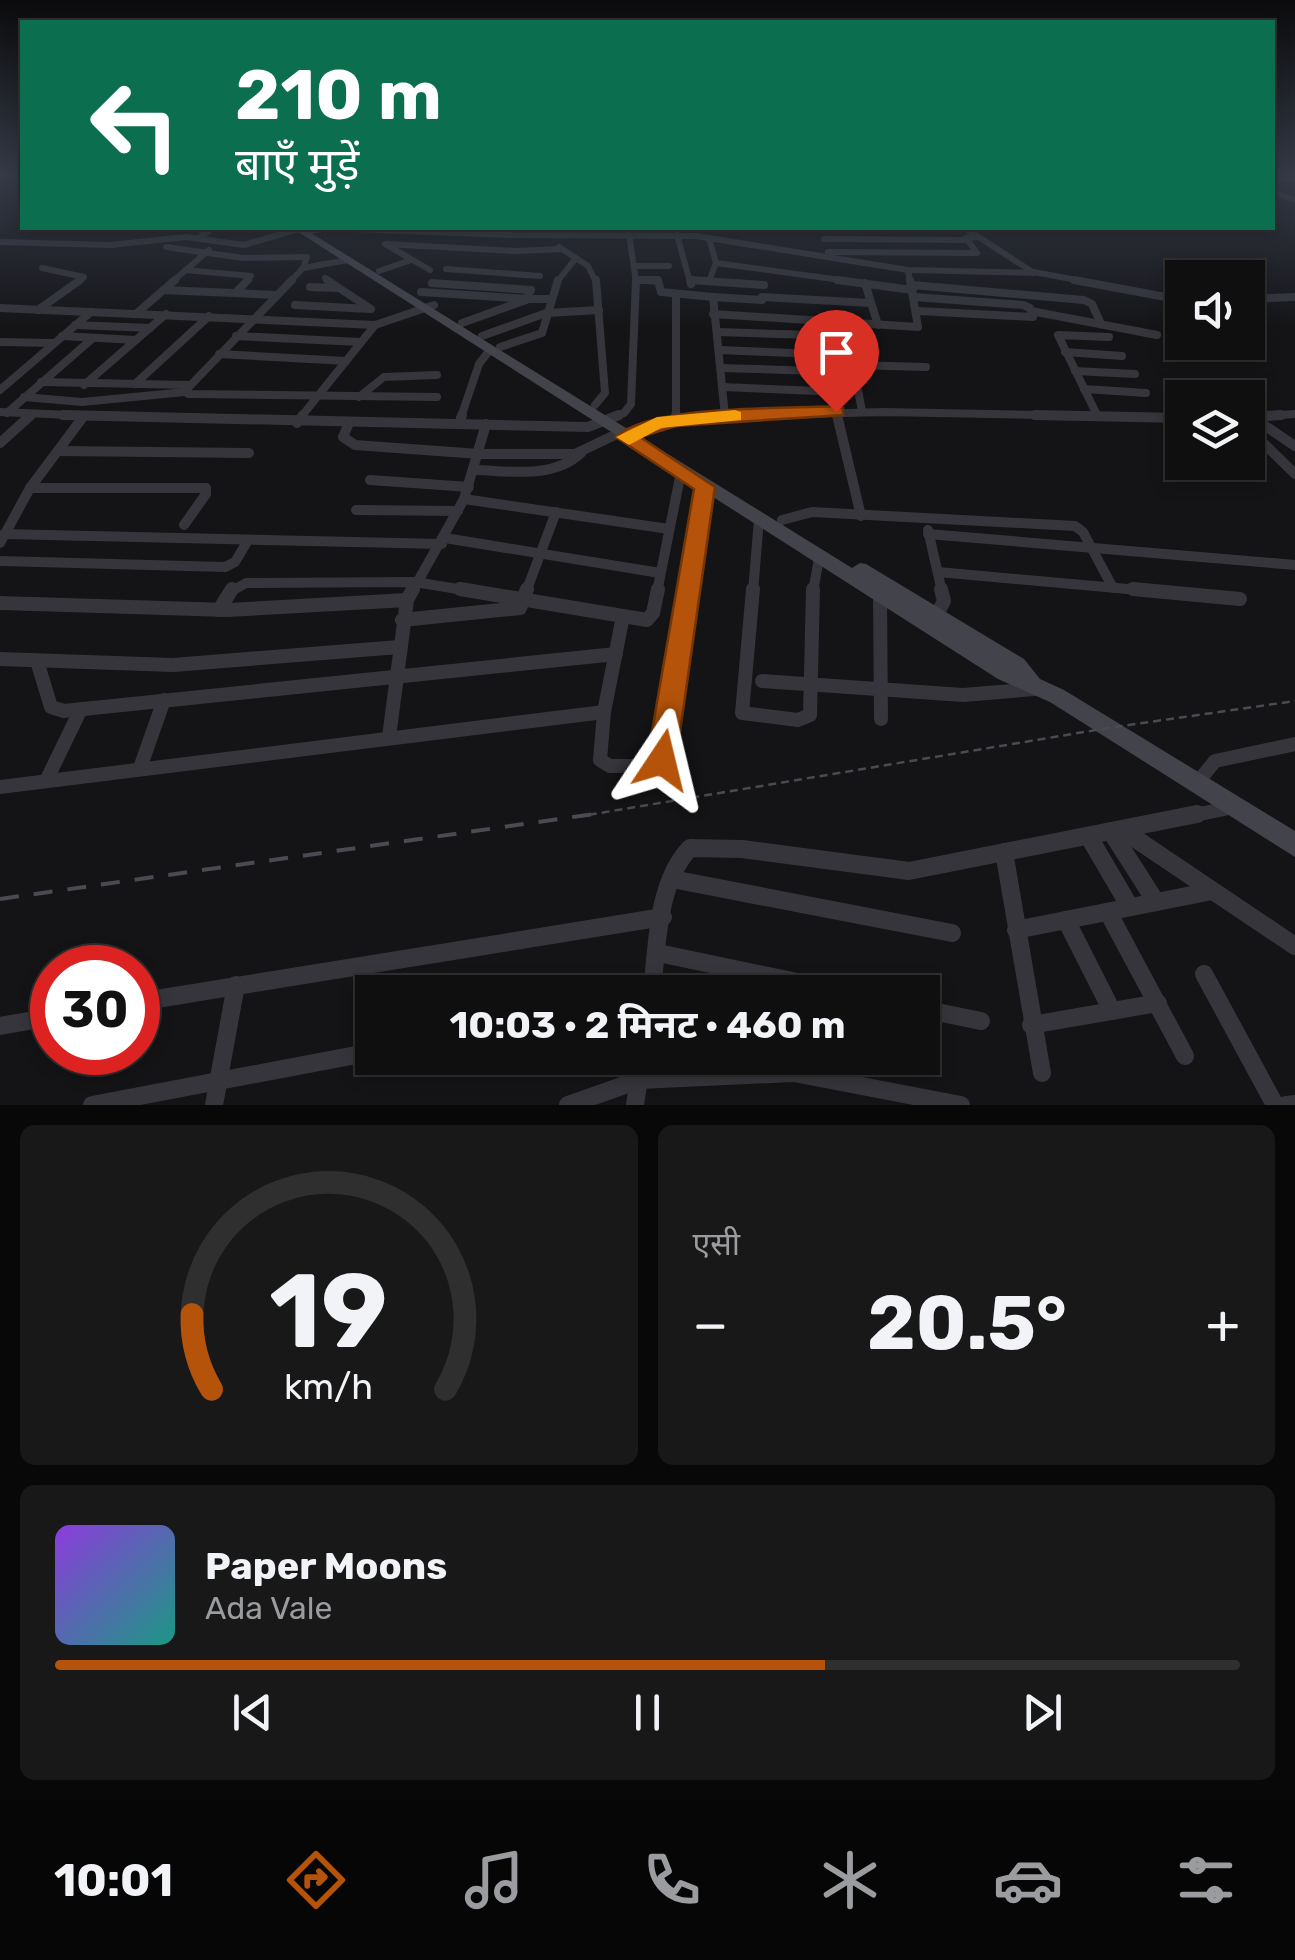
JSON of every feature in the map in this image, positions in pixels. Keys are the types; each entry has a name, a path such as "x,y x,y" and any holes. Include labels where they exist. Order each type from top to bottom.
{"main road":[{"path":"311,230 348,260 462,322 490,344 594,405 620,428 782,520 1017,664 1038,686"},
{"path":"312,230 705,487 1005,673 1069,704 1295,845"}],"street":[{"path":"167,243 168,230"},
{"path":"198,238 209,231 203,230"},
{"path":"0,242 110,245 198,238 244,245 301,230"},
{"path":"432,230 636,232 706,237 908,270 978,275 1034,272 1165,297"},
{"path":"706,230 716,264 709,281"},
{"path":"824,255 826,230"},
{"path":"968,230 1034,272"},
{"path":"476,470 553,469 576,460 620,428 631,404 636,232"},
{"path":"540,233 576,258 596,278 605,393 594,405"},
{"path":"677,235 694,295"},
{"path":"824,239 982,238"},
{"path":"922,240 937,273"},
{"path":"824,255 978,252 966,240"},
{"path":"137,313 218,242"},
{"path":"24,397 82,402 188,389 302,268 307,258 244,258 167,243"},
{"path":"430,270 384,244 562,249"},
{"path":"423,300 432,283 469,248"},
{"path":"765,318 765,268 772,248"},
{"path":"490,344 542,334 551,299 568,264 576,258"},
{"path":"302,268 348,260"},
{"path":"379,271 411,260"},
{"path":"716,264 1023,305 1031,311 1157,334"},
{"path":"634,266 669,266"},
{"path":"38,310 84,278 42,268"},
{"path":"186,270 252,276 236,293"},
{"path":"446,270 540,276"},
{"path":"714,314 918,328 908,270"},
{"path":"978,275 984,290"},
{"path":"325,278 386,319"},
{"path":"636,280 658,280 659,292 676,294 870,303"},
{"path":"690,280 764,285"},
{"path":"432,283 532,290 527,299 462,322"},
{"path":"865,284 878,325"},
{"path":"310,287 340,288"},
{"path":"163,290 276,295"},
{"path":"913,290 984,290 1084,300 1092,304 1101,324"},
{"path":"676,294 676,420"},
{"path":"712,297 725,416"},
{"path":"1265,298 1295,297"},
{"path":"297,423 375,325 423,300 551,299"},
{"path":"295,305 370,309"},
{"path":"0,308 375,325"},
{"path":"459,424 490,344 546,313 599,310"},
{"path":"918,311 1028,319 1032,318 1031,311"},
{"path":"0,390 91,312"},
{"path":"84,384 166,314"},
{"path":"136,384 209,316"},
{"path":"811,321 822,412"},
{"path":"845,323 862,411"},
{"path":"75,325 150,328"},
{"path":"718,332 812,336"},
{"path":"1098,417 1059,334 1108,337"},
{"path":"62,336 136,340"},
{"path":"236,336 360,342"},
{"path":"4,412 93,338"},
{"path":"0,342 54,344"},
{"path":"719,350 816,363 926,366"},
{"path":"1065,352 1122,356"},
{"path":"219,354 346,361"},
{"path":"720,368 816,363"},
{"path":"1075,371 1136,374"},
{"path":"358,398 384,377 437,375"},
{"path":"41,382 136,384 317,398 437,397"},
{"path":"722,387 819,391"},
{"path":"1084,389 1146,393"},
{"path":"4,412 574,428 620,428 725,416 862,411 1165,418"},
{"path":"836,412 861,516"},
{"path":"1265,416 1295,414"},
{"path":"0,443 31,415"},
{"path":"83,417 30,488 2,539 443,541 660,573"},
{"path":"350,423 343,434 350,444 479,454 581,453"},
{"path":"390,737 407,600 464,499 476,470 486,424"},
{"path":"1265,427 1295,446"},
{"path":"1265,445 1295,474"},
{"path":"58,451 249,452"},
{"path":"219,610 233,588 246,584 415,582 651,618 682,472"},
{"path":"370,480 464,499 669,529"},
{"path":"623,616 604,712 600,760 604,764 652,766 662,760 705,487"},
{"path":"30,488 206,488 206,494 184,525"},
{"path":"356,510 464,499"},
{"path":"402,620 515,611 524,599 556,512"},
{"path":"782,520 803,512 861,516 1093,549 1295,565"},
{"path":"759,519 742,713 806,719 812,708 813,579 819,558"},
{"path":"927,528 1069,525 1083,532 1112,588"},
{"path":"927,528 944,602 936,616"},
{"path":"0,561 226,568 235,562 247,542"},
{"path":"938,572 1240,599"},
{"path":"880,595 881,719"},
{"path":"0,602 219,610 407,600"},
{"path":"0,660 189,665 399,648"},
{"path":"37,661 51,707 64,711 616,654"},
{"path":"762,681 962,696 1038,686"},
{"path":"140,768 164,700"},
{"path":"47,779 82,709"},
{"path":"0,786 604,712"},
{"path":"1197,784 1215,760 1295,744"},
{"path":"655,975 672,879 683,851 690,848 742,849 894,871 1118,832 1234,806"},
{"path":"1118,832 1295,946"},
{"path":"1118,832 1156,902"},
{"path":"1088,837 1130,907"},
{"path":"1004,852 1042,1073"},
{"path":"672,879 952,932"},
{"path":"1016,930 1212,891"},
{"path":"1108,912 1186,1056"},
{"path":"160,998 663,917"},
{"path":"1066,920 1112,1011"},
{"path":"658,954 761,975"},
{"path":"1204,974 1276,1105"},
{"path":"214,1105 236,985"},
{"path":"1031,1026 1158,1002"},
{"path":"940,1013 981,1021"},
{"path":"0,1026 30,1021"},
{"path":"92,1105 355,1055"},
{"path":"568,1105 639,1080 794,1073 961,1105"},
{"path":"635,1105 640,1075"},
{"path":"1286,1105 1295,1104"}],"railway":[{"path":"594,814 1108,728 1295,701"},
{"path":"0,899 594,814"},
{"path":"576,817 594,814"}],"slow traffic":[{"path":"629,439 626,437 657,423 735,416"}],"route":[{"path":"662,760 705,487 626,437 651,425 676,420 836,412"}]}
